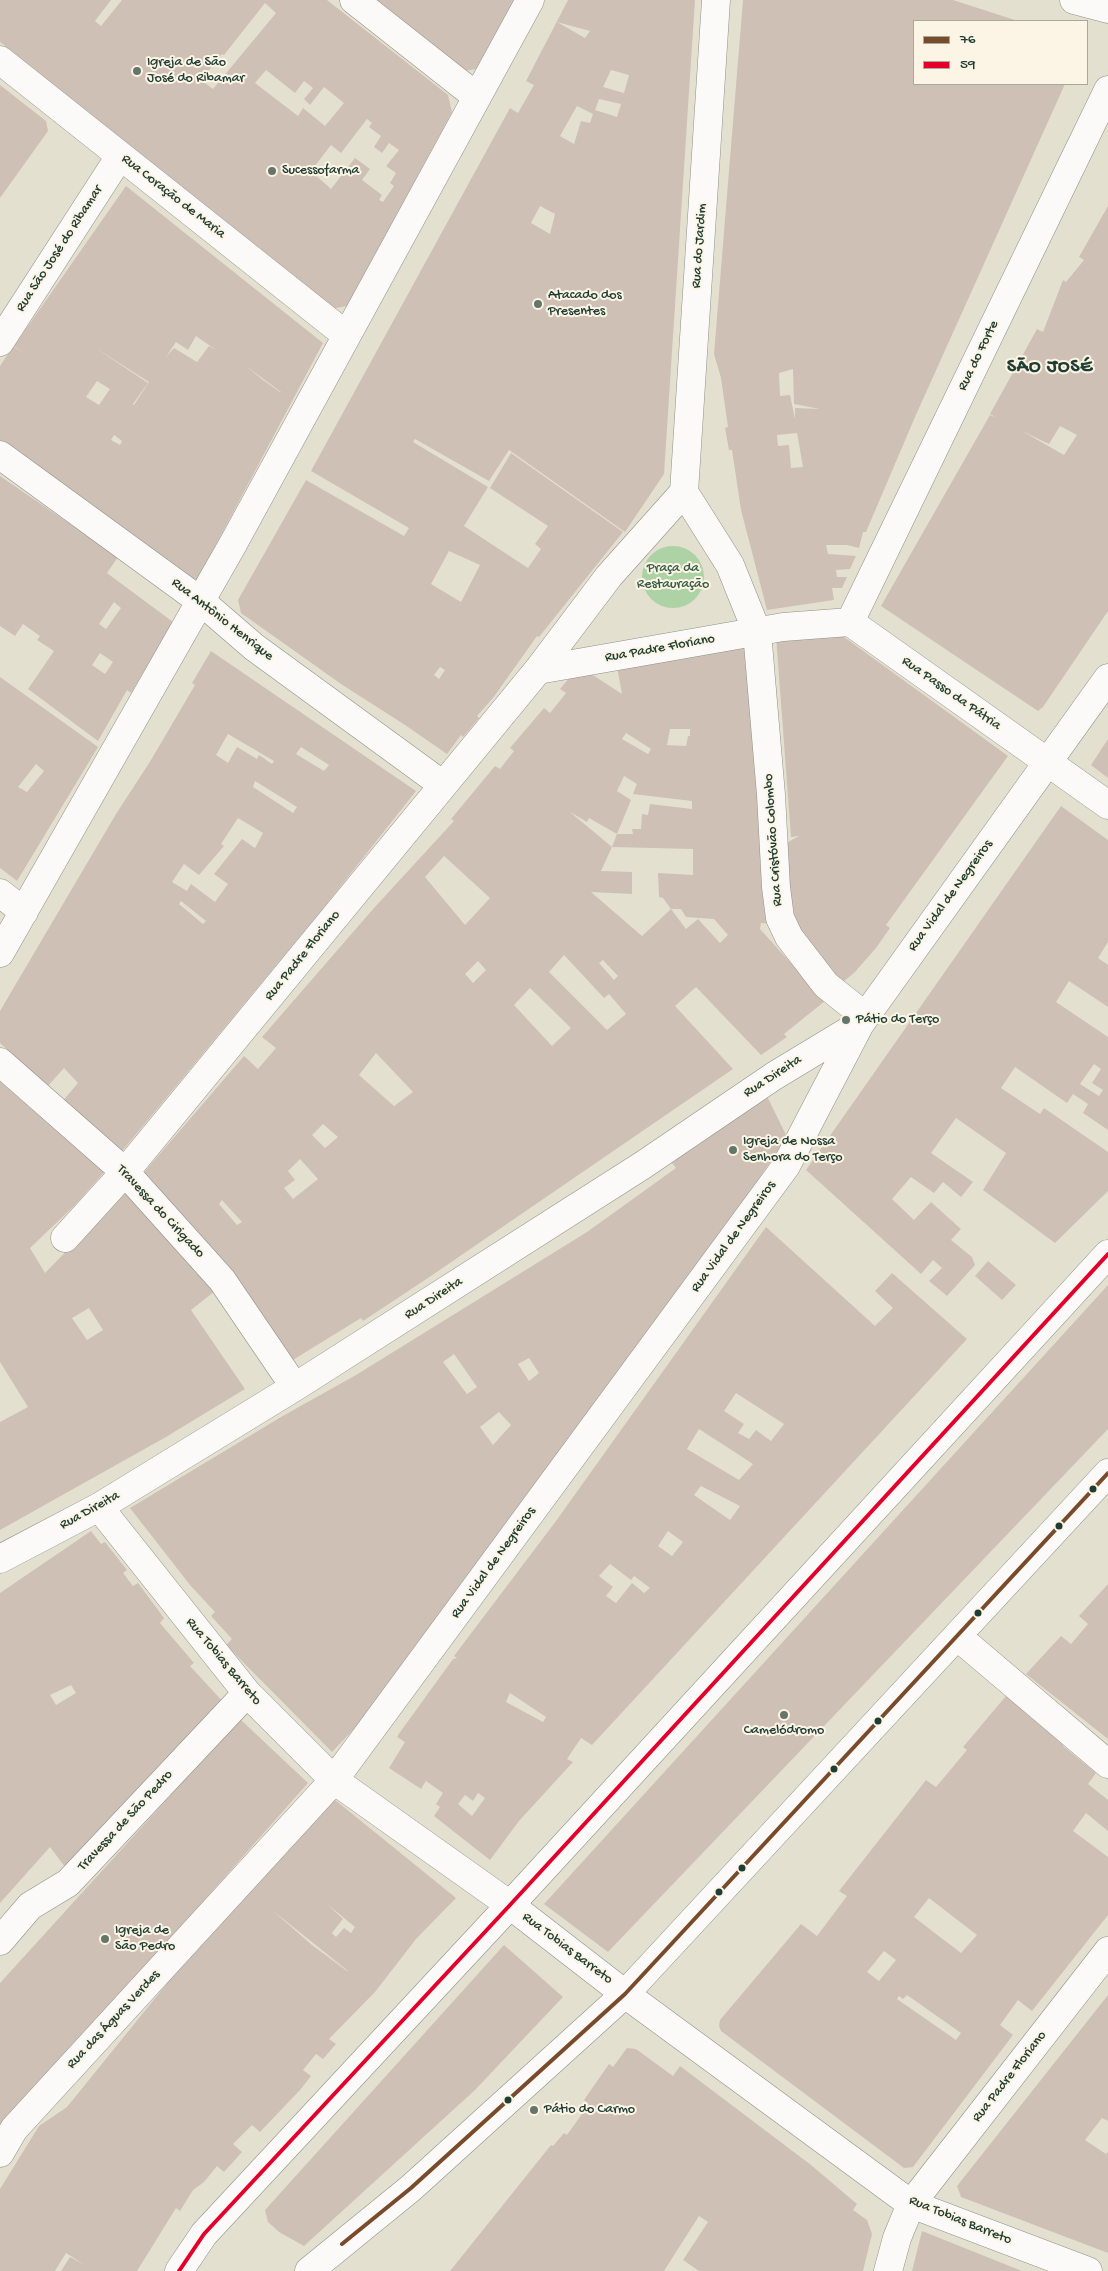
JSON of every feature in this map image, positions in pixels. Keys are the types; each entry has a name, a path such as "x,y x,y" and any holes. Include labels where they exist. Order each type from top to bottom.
{"street":[{"path":"354,0 477,97"},
{"path":"0,953 233,544 530,0"},
{"name":"Rua do Jardim","path":"684,492 716,0"},
{"path":"1074,0 1108,10"},
{"name":"Rua Coração de Maria","path":"0,60 66,110 120,156 346,335"},
{"name":"Rua do Forte","path":"850,622 1108,90"},
{"name":"Rua São José do Ribamar","path":"0,342 120,156"},
{"name":"Rua Antônio Henrique","path":"0,454 200,600 254,647 443,785"},
{"path":"684,492 770,629 850,622"},
{"name":"Rua Padre Floriano","path":"65,1238 125,1172 538,670 609,576 684,492"},
{"name":"Rua Passo da Pátria","path":"850,622 1108,805"},
{"name":"Rua Padre Floriano","path":"538,670 770,629"},
{"name":"Rua Cristóvão Colombo","path":"770,629 771,795 776,887 780,918 790,938 826,985 862,1020"},
{"name":"Rua Vidal de Negreiros","path":"334,1780 786,1166 862,1020 1108,678"},
{"path":"0,894 24,912"},
{"name":"Rua Direita","path":"0,1559 99,1507 294,1386 643,1165 774,1076 862,1020"},
{"name":"Travessa do Cirigado","path":"0,1062 125,1172 222,1280 294,1386"},
{"path":"179,2271 204,2234 510,1906 1108,1254"},
{"path":"309,2271 411,2188 625,1994 1108,1473"},
{"name":"Rua Tobias Barreto","path":"99,1507 246,1694 334,1780 510,1906 625,1994 911,2204 1088,2271"},
{"path":"957,1636 1108,1764"},
{"name":"Travessa de São Pedro","path":"0,1941 30,1906 68,1883 246,1694"},
{"name":"Rua das Águas Verdes","path":"0,2153 14,2128 334,1780"},
{"name":"Rua Padre Floriano","path":"888,2271 897,2238 911,2204 1108,1951"}],"green space":[{"name":"Praça da Restauração","path":"667,546 679,546 695,555 702,565 704,577 702,589 695,599 679,608 667,608 656,603 647,594 642,583 642,571 647,560 656,551"}],"building":[{"path":"0,0 111,0 95,21 101,26 122,0 327,0 448,95 452,112 347,306 331,309 310,293 312,290 0,42","holes":["265,3 276,13 213,89 201,80 222,54 224,55","266,70 295,93 304,81 313,88 304,99 310,105 324,87 344,103 325,126 303,108 298,116 255,83","367,119 372,123 369,127 381,136 374,147 382,153 389,143 399,150 386,166 396,173 390,183 394,186 383,202 379,200 382,195 362,180 370,169 355,158 331,189 311,171 331,145 341,153"]},
{"path":"374,0 514,0 476,69 465,71"},
{"path":"568,0 695,0 664,474 625,532 509,450 489,481 415,439 413,442 488,487 464,526 528,568 541,549 535,544 548,526 490,488 511,453 623,532 539,637 537,636 493,698 477,716 479,718 463,737 461,735 447,754 341,684 241,613 238,600 306,480 404,536 409,528 311,471 510,108 518,113 534,85 526,81","holes":["557,22 590,31 585,38","611,70 629,75 624,93 603,87","599,99 621,104 617,117 595,110","577,106 593,114 590,123 581,121 574,144 560,136","540,206 555,214 550,234 531,223","449,551 480,565 461,602 431,584","440,667 445,670 439,679 434,675"]},
{"path":"743,0 953,0 1015,20 913,20 913,85 1065,85 915,417 866,532 863,532 859,548 847,545 826,545 828,554 856,556 850,569 836,570 837,577 847,577 842,588 832,588 834,600 767,610 741,510 732,450 729,450 725,428 728,427 721,378 714,354","holes":["793,369 794,404 820,409 795,408 795,419 790,395 780,396 779,373","797,433 803,467 791,468 789,445 778,446 777,435"]},
{"path":"0,85 46,121 48,131 0,198"},
{"path":"126,186 323,343 195,584 0,444 0,366 13,346 24,353 14,346","holes":["196,336 216,350 209,346 197,362 174,348 166,357 176,342 188,350","94,347 149,382 134,405 148,383","246,366 281,392 263,380","97,381 110,389 99,405 86,397","114,435 122,441 120,445 111,440"]},
{"path":"1108,206 1108,611 1043,707 1038,711 881,606 990,415 997,418 990,414 1037,329 1043,332 1063,280 1066,282 1084,260 1079,257","holes":["1060,426 1077,435 1064,455 1022,431 1049,444"]},
{"path":"0,476 118,557 107,573 173,622 131,693 127,690 98,741 28,689 54,651 37,640 40,636 23,624 15,636 0,626","holes":["114,602 121,608 106,629 99,624","100,653 113,662 105,674 92,665"]},
{"path":"833,629 1008,756 886,925 890,928 876,948 854,973 838,986 786,924 788,842 799,836 791,837 776,636"},
{"path":"754,640 773,924 761,923 760,929 825,1001 784,1034 787,1037 761,1055 696,987 675,1006 733,1069 363,1321 361,1318 288,1363 140,1177 244,1056 258,1069 276,1048 262,1037 374,908 454,821 451,819 495,766 500,769 514,751 510,748 544,708 550,713 566,693 560,689 579,666 622,694 616,661","holes":["670,729 690,729 690,736 688,736 686,746 667,745","626,733 651,749 648,754 622,739","624,776 637,784 633,794 692,801 692,809 650,804 648,815 642,814 641,829 632,829 633,834 617,834 631,800 617,791","570,812 587,822 589,818 617,834 612,847","612,847 693,849 693,875 658,873 659,897 663,898 671,909 642,936 591,892 632,894 632,872 601,871","444,856 490,898 465,925 425,877","671,909 681,909 686,917 714,919 728,935 720,943 698,919 686,929","564,955 604,998 609,994 626,1014 607,1030 549,972","603,960 618,976 614,980 599,963","478,961 486,970 473,983 465,974","530,988 571,1028 552,1046 514,1005","376,1053 413,1092 394,1106 359,1075","323,1124 338,1137 325,1148 312,1135","300,1159 318,1179 293,1199 284,1188 295,1180 288,1171","222,1200 242,1222 237,1225 219,1204"]},
{"path":"211,651 416,791 321,911 118,1156 61,1103 78,1083 64,1068 47,1087 0,1043 0,1011 116,814 151,760 195,685 192,683","holes":["228,734 274,761 272,764 259,755 257,759 237,747 228,763 216,755","301,747 329,765 324,771 296,754","255,781 297,807 293,813 253,787","238,818 263,833 255,848 242,839 214,874 228,884 215,902 191,884 187,891 172,882 184,864 199,875 224,846 221,844","181,901 206,921 203,924 179,904"]},
{"path":"0,677 98,747 17,881 0,868","holes":["36,764 44,771 27,792 18,787"]},
{"path":"1108,739 1108,778 1091,765"},
{"path":"1061,806 1108,840 1108,942 1098,958 1108,965 1108,1007 1069,981 1056,1002 1108,1037 1108,1130 1083,1113 1088,1104 1073,1094 1067,1103 1015,1067 1001,1088 1040,1114 1044,1108 1108,1152 1108,1191 1055,1243 983,1190 1006,1153 956,1118 931,1153 973,1182 961,1197 943,1182 934,1193 911,1177 892,1199 914,1220 931,1202 961,1229 951,1240 972,1257 975,1265 947,1296 929,1281 942,1268 933,1260 921,1274 806,1170","holes":["1094,1064 1101,1069 1092,1083 1103,1090 1099,1096 1080,1084"]},
{"path":"0,1069 107,1169 74,1206 30,1248 45,1273 132,1184 220,1287 191,1310 245,1389 166,1437 0,1530 0,1422 28,1407 0,1362","holes":["89,1308 103,1330 87,1340 72,1318"]},
{"path":"763,1088 787,1137 723,1232 369,1713 332,1752 226,1645 232,1639 211,1616 215,1612 190,1585 130,1508 281,1417 356,1375 587,1232 676,1168 672,1163","holes":["454,1354 477,1387 467,1394 443,1362","529,1358 539,1373 529,1381 518,1364","499,1412 511,1425 493,1445 480,1427"]},
{"path":"766,1227 875,1326 893,1308 875,1291 892,1273 967,1339 592,1745 581,1738 567,1759 573,1762 519,1821 490,1860 434,1816 440,1807 436,1804 443,1793 426,1781 421,1789 389,1768 405,1742 397,1737 398,1735 453,1659 457,1658 454,1656 556,1521","holes":["736,1393 784,1424 771,1441 756,1430 749,1439 738,1433 744,1424 724,1411","699,1429 753,1464 739,1480 687,1449","701,1486 740,1506 730,1520 694,1495","668,1531 683,1542 672,1556 658,1546","610,1564 631,1580 634,1576 650,1588 644,1593 632,1583 616,1603 606,1596 613,1587 599,1576","510,1693 546,1717 543,1722 506,1702","478,1793 485,1798 472,1816 458,1804 465,1795 473,1801"]},
{"path":"988,1261 1016,1285 1002,1300 975,1276"},
{"name":"Camelódromo","path":"1108,1285 1108,1429 608,1952 544,1904"},
{"path":"91,1531 101,1544 105,1542 127,1570 123,1573 133,1586 138,1583 164,1618 160,1623 194,1663 190,1666 226,1705 71,1875 50,1847 0,1903 0,1593","holes":["71,1685 76,1693 56,1705 50,1695"]},
{"path":"1108,1584 1108,1739 1026,1674 1061,1636 1071,1644 1088,1624 1079,1616"},
{"path":"1011,1690 1069,1738 1063,1746 1096,1773 1088,1784 1108,1800 1108,1831 1086,1813 1073,1831 1108,1857 1108,1915 1032,2011 1018,2000 1000,2025 1013,2035 913,2167 904,2168 721,2031 719,2026 720,2020 801,1924 817,1936 847,1896 839,1891 926,1780 936,1787 967,1750 963,1747","holes":["929,1898 977,1935 961,1953 914,1917","884,1951 896,1960 879,1981 867,1972","907,1995 961,2033 956,2040 897,1999 899,1996 903,1999"]},
{"name":"Igreja de São Pedro","path":"240,1719 308,1783 0,2131 0,1983"},
{"path":"329,1795 456,1898 416,1939 375,1992 329,2039 336,2044 323,2059 316,2054 303,2070 311,2076 300,2090 260,2132 252,2125 233,2144 242,2152 224,2172 217,2166 204,2182 193,2190 180,2211 176,2208 137,2271 61,2271 70,2257 85,2265 66,2253 55,2271 0,2271 0,2189 39,2126 67,2107 220,1918","holes":["327,1904 355,1927 351,1933 344,1928 336,1937 332,1933 343,1919","272,1910 348,1971 312,1945"]},
{"path":"504,1945 563,1997 475,2090 304,2246 279,2232 268,2222 265,2210"},
{"path":"1108,1995 1108,2121 1102,2118 1085,2140 1106,2154 1108,2152 1108,2253 961,2197 957,2186"},
{"path":"627,2048 636,2049 673,2076 680,2066 811,2165 857,2204 853,2210 867,2220 872,2234 863,2271 699,2271 683,2260 708,2222 699,2216 664,2271 450,2271 551,2145 553,2146 564,2133 567,2135 589,2104 584,2100 609,2064 613,2067"},
{"path":"922,2231 1022,2271 912,2271"}],"transit line":[{"name":"59","path":"179,2271 204,2234 510,1905 1108,1254"},
{"name":"76","path":"342,2244 411,2188 625,1994 1108,1473"}],"place":[{"name":"Igreja de São José do Ribamar","path":"137,71"},
{"name":"Sucessofarma","path":"272,171"},
{"name":"Atacado dos Presentes","path":"538,304"},
{"name":"Pátio do Terço","path":"846,1020"},
{"name":"Igreja de Nossa Senhora do Terço","path":"733,1150"},
{"name":"Camelódromo","path":"784,1715"},
{"name":"Igreja de São Pedro","path":"105,1939"},
{"name":"Pátio do Carmo","path":"534,2110"}],"district":[{"name":"SÃO JOSÉ","path":"1050,368"}]}
